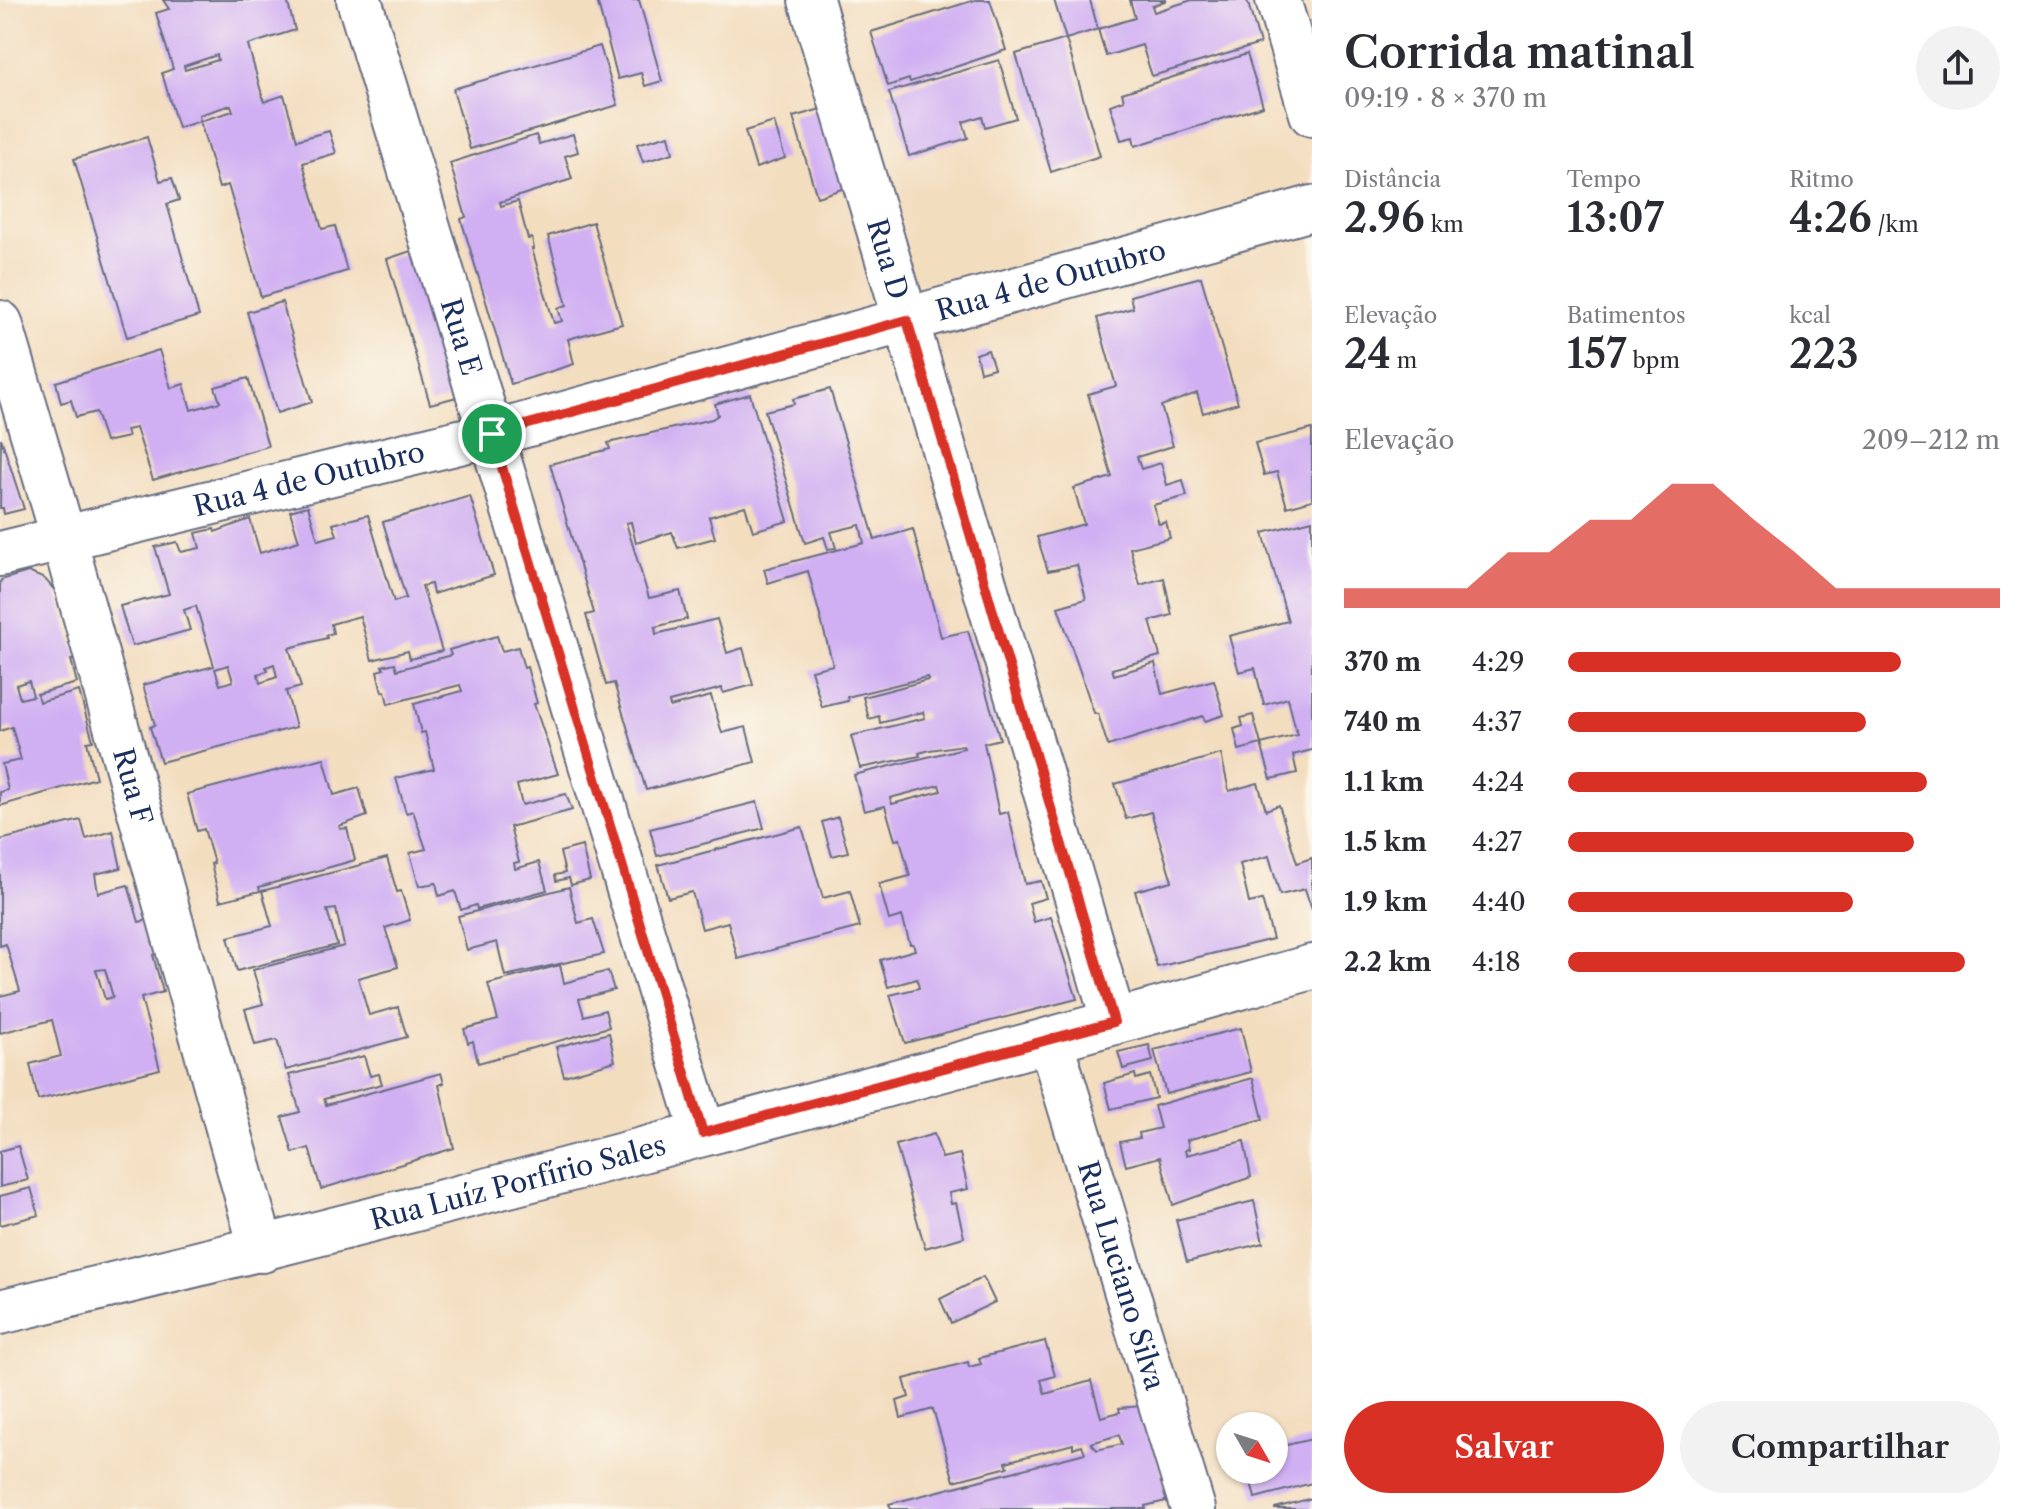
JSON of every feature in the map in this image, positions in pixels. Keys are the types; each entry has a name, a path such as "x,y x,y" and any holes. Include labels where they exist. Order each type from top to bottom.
{"street":[{"name":"Rua E","path":"359,0 703,1133"},
{"name":"Rua D","path":"811,0 1114,1022"},
{"path":"1278,0 1312,114"},
{"name":"Rua 4 de Outubro","path":"0,554 492,434 1312,208"},
{"name":"Rua F","path":"0,323 64,539 262,1250"},
{"name":"Rua Luíz Porfírio Sales","path":"0,1312 262,1250 1312,967"},
{"name":"Rua Luciano Silva","path":"1050,1040 1193,1509"}],"building":[{"path":"163,0 287,0 295,30 248,45 264,102 284,95 297,140 329,131 336,153 303,163 322,229 335,226 347,271 261,297 228,185 219,188 200,121 178,128 162,73 173,69 156,13 169,9","holes":["217,55 218,60 185,70 184,66","231,105 233,111 200,121 199,115"]},
{"path":"597,0 639,0 662,81 645,86 641,73 618,79"},
{"path":"975,0 990,0 1006,50 910,82 909,79 888,86 871,32"},
{"path":"1054,0 1090,0 1098,29 1066,39"},
{"path":"1130,0 1167,0 1152,6 1154,12 1192,0 1247,0 1260,44 1152,76 1142,45 1106,56 1098,29 1135,18"},
{"path":"1066,39 1100,156 1051,172 1016,54"},
{"path":"600,46 618,105 470,149 453,89"},
{"path":"1247,54 1263,106 1135,146 1133,137 1121,140 1110,105 1124,100 1122,93"},
{"path":"999,60 1016,118 985,127 982,116 963,122 968,138 909,156 889,92"},
{"path":"821,109 845,188 817,197 793,117"},
{"path":"774,122 785,158 756,168 745,131"},
{"path":"573,134 578,152 565,156 572,179 500,202 501,206 518,201 528,239 532,238 532,249 554,323 562,321 558,308 567,305 548,236 593,222 622,324 568,339 574,364 511,384 461,219 466,217 450,163 536,135 539,144"},
{"path":"669,135 673,153 643,162 637,144"},
{"path":"147,137 160,181 172,178 179,200 167,204 199,316 127,337 74,159"},
{"path":"414,250 457,397 430,404 387,259"},
{"path":"1201,277 1238,403 1203,413 1197,393 1161,406 1173,446 1137,457 1141,469 1161,463 1167,485 1183,480 1187,496 1153,505 1159,524 1166,522 1170,538 1130,548 1140,585 1164,578 1172,615 1150,621 1160,656 1112,669 1114,675 1155,663 1162,694 1214,680 1224,715 1205,721 1203,716 1108,746 1058,607 1086,599 1077,565 1048,571 1037,537 1084,524 1074,488 1112,477 1088,394 1116,386 1097,318 1133,308 1130,296"},
{"path":"282,302 312,402 277,413 247,312"},
{"path":"159,350 171,388 184,384 191,410 220,402 215,387 248,378 268,446 153,480 136,428 126,430 128,437 105,442 96,412 76,417 71,400 61,403 56,382"},
{"path":"988,350 994,368 980,372 976,354"},
{"path":"830,389 875,540 913,529 941,637 968,631 1000,739 984,743 999,814 1008,812 1025,884 1041,881 1046,898 1029,903 1034,922 1051,917 1077,999 905,1043 890,995 919,988 917,979 888,987 880,960 915,950 910,944 902,916 889,920 879,884 910,876 900,839 895,840 885,806 864,811 854,775 964,748 963,745 930,750 919,753 920,756 860,768 851,736 925,718 923,712 880,723 879,716 869,719 863,697 928,680 927,677 847,697 848,701 822,707 811,670 833,665 808,571 768,583 764,569 864,543 860,525 831,532 836,548 828,549 824,537 805,543 765,411 794,404 793,399","holes":["939,785 941,791 892,804 890,798"]},
{"path":"750,394 788,521 753,531 745,506 709,517 715,538 678,548 672,532 636,543 631,522 626,523 649,598 680,591 687,619 655,627 656,634 717,619 727,653 743,648 753,685 723,693 722,688 669,702 670,707 711,696 722,733 746,727 755,762 646,790 614,683 606,685 586,615 594,613 550,464 610,449 608,443 712,419 718,415 715,404"},
{"path":"1312,429 1312,500 1287,507 1277,472 1264,475 1255,443"},
{"path":"1,438 24,509 4,514 3,508 0,508"},
{"path":"470,496 494,575 433,594 431,584 422,586 442,651 410,659 408,651 372,660 360,616 331,624 333,633 326,635 327,638 289,648 301,687 286,691 296,727 161,762 150,727 155,725 143,685 214,666 196,606 184,610 190,630 132,646 120,606 169,594 155,547 177,542 181,552 200,548 196,533 214,529 215,532 250,519 260,553 299,541 290,511 308,506 318,540 337,535 333,524 368,515 394,602 406,598 383,522","holes":["274,664 277,677 260,683 258,674 268,671 266,667","228,665 233,681 220,685 215,669"]},
{"path":"1312,520 1312,750 1293,755 1297,773 1271,779 1261,744 1297,735 1288,698 1264,705 1255,668 1239,672 1229,636 1288,621 1263,533"},
{"path":"28,572 45,579 57,593 77,659 71,660 77,683 37,694 39,702 79,691 93,741 87,742 96,778 0,806 0,792 8,790 2,764 21,760 12,727 0,731 1,580","holes":["29,681 33,696 20,699 16,685"]},
{"path":"497,636 502,651 518,647 524,668 527,667 537,703 534,704 558,774 517,785 522,805 566,794 572,810 510,827 519,862 514,863 515,869 539,862 547,890 477,909 476,905 461,910 455,891 439,896 436,883 419,886 410,853 426,849 413,811 406,813 396,778 434,769 414,704 462,691 460,685 388,704 377,671 384,669 382,666 395,663 397,670 451,655 449,650"},
{"path":"1253,715 1261,744 1239,750 1234,729 1243,726 1241,718"},
{"path":"1221,754 1229,791 1258,783 1266,810 1279,805 1297,863 1312,858 1312,910 1305,889 1280,895 1269,856 1240,864 1249,903 1262,900 1273,939 1157,967 1135,891 1172,881 1151,812 1126,819 1115,784"},
{"path":"324,758 334,795 359,788 367,816 339,826 340,829 347,828 355,860 220,901 204,829 197,831 187,794"},
{"path":"757,802 764,828 657,856 650,829"},
{"path":"838,817 848,852 832,856 822,822"},
{"path":"81,820 86,839 113,831 121,868 95,874 98,893 128,885 139,922 156,918 163,953 153,955 163,992 141,998 160,1069 38,1100 30,1064 61,1056 52,1020 0,1033 0,996 20,991 6,944 0,946 0,840","holes":["105,969 113,997 105,999 96,970"]},
{"path":"802,827 823,898 850,891 860,927 738,959 728,922 702,929 692,892 668,898 658,865"},
{"path":"582,846 590,880 571,885 569,878 556,881 555,875 565,873 560,852"},
{"path":"387,858 397,892 401,891 410,920 385,928 398,967 358,978 369,1015 398,1007 407,1037 286,1070 277,1040 255,1045 245,1009 263,1004 253,970 344,946 336,909 327,910 337,945 237,971 228,937 272,926 262,891"},
{"path":"569,887 578,923 593,919 604,954 505,976 497,942 467,950 458,916"},
{"path":"560,965 564,983 608,971 614,990 579,999 584,1016 605,1010 609,1027 478,1063 473,1041 468,1043 464,1029 498,1020 488,984"},
{"path":"1241,1028 1251,1072 1166,1094 1154,1050"},
{"path":"609,1033 615,1061 564,1076 556,1047"},
{"path":"1149,1045 1153,1061 1123,1069 1118,1052"},
{"path":"364,1056 370,1076 379,1074 382,1084 324,1099 326,1105 441,1073 444,1083 439,1085 454,1148 321,1189 309,1148 293,1153 282,1117 300,1112 289,1075"},
{"path":"1135,1074 1136,1079 1150,1075 1156,1098 1111,1109 1104,1083"},
{"path":"1253,1078 1263,1119 1187,1140 1189,1149 1185,1150 1186,1155 1244,1141 1251,1177 1173,1205 1160,1157 1126,1166 1120,1142 1140,1138 1139,1133 1160,1128 1154,1106"},
{"path":"934,1134 942,1158 960,1154 968,1189 949,1193 951,1204 956,1203 964,1237 925,1248 896,1145"},
{"path":"18,1146 28,1180 0,1187 0,1151"},
{"path":"31,1188 39,1215 0,1225 0,1196"},
{"path":"1254,1201 1263,1243 1187,1262 1176,1220"},
{"path":"983,1277 995,1302 951,1323 940,1299"},
{"path":"1045,1341 1055,1376 1041,1380 1045,1394 1091,1381 1101,1417 1120,1412 1119,1408 1142,1406 1170,1500 1145,1506 1146,1509 891,1509 889,1504 1085,1453 1082,1445 1073,1448 1073,1444 1006,1462 1008,1467 954,1481 933,1409 901,1418 897,1401 909,1397 904,1379 968,1362 969,1367 981,1364 979,1358","holes":["1119,1435 1122,1444 1097,1450 1091,1443"]},
{"path":"1312,1439 1312,1483 1255,1498 1252,1484 1288,1484 1288,1445"},
{"path":"1312,1498 1312,1509 1275,1509 1275,1508"}],"route":[{"path":"907,320 1114,1022 703,1133 492,434 907,320"}]}
